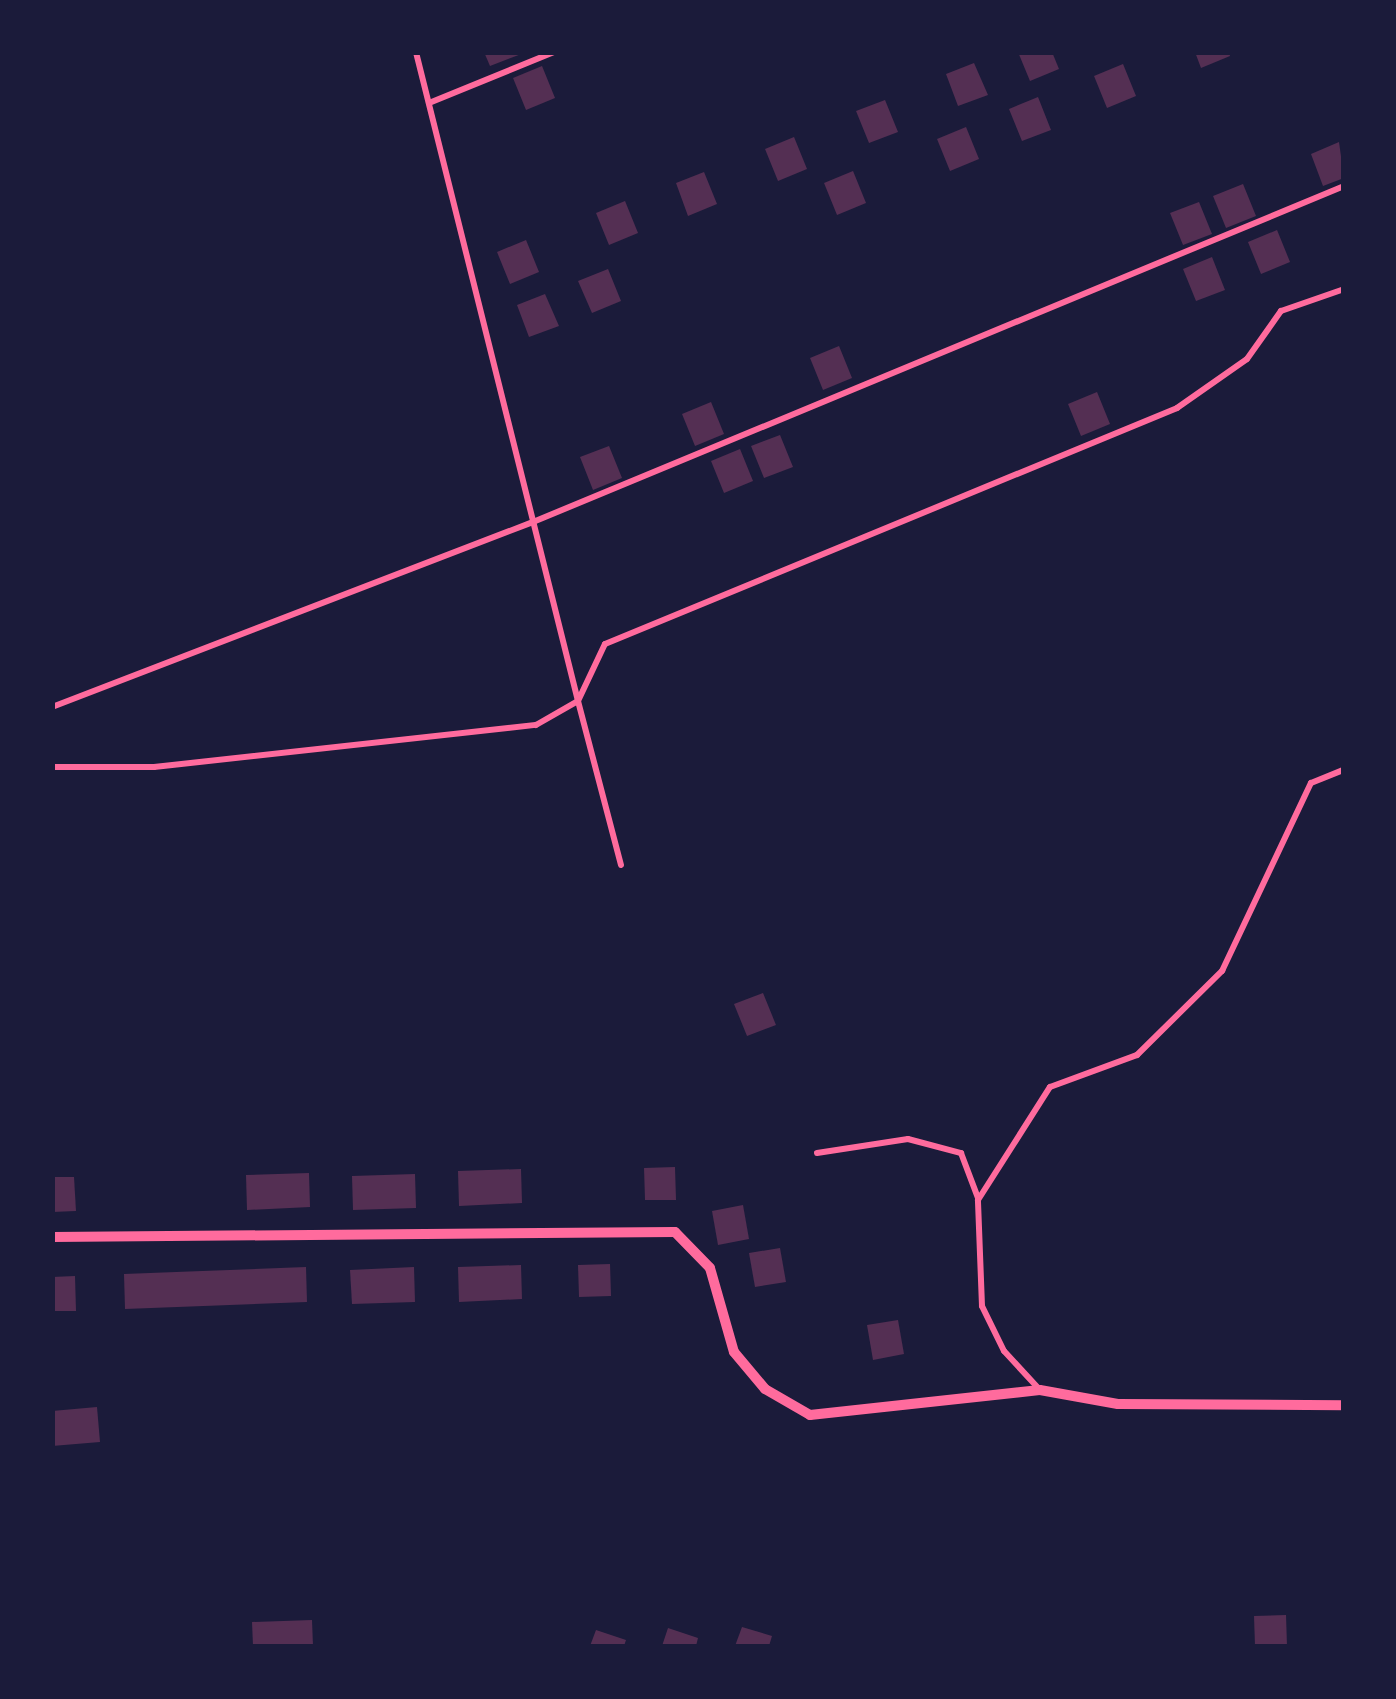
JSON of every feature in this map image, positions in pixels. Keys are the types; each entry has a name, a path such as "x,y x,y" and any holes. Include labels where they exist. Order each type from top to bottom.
{"street":[{"path":"52,1238 674,1232 710,1268 734,1352 765,1388 810,1415 1040,1390 1118,1404 1344,1405"}],"lane":[{"path":"416,52 621,865"},
{"path":"428,103 554,52"},
{"path":"52,707 533,522 1344,186"},
{"path":"52,767 154,766 536,726 578,701 605,644 1177,408 1247,360 1282,311 1344,289"},
{"path":"978,1200 1050,1087 1137,1055 1222,971 1311,783 1344,770"},
{"path":"817,1153 908,1138 960,1153 978,1200 982,1306 1004,1350 1040,1390"}],"building":[{"path":"484,52 524,52 524,53 490,66"},
{"path":"1018,52 1052,52 1059,69 1030,81"},
{"path":"1195,52 1229,52 1230,56 1201,68"},
{"path":"974,63 988,95 958,106 946,74"},
{"path":"1123,64 1136,96 1107,108 1094,76"},
{"path":"542,66 555,98 526,110 513,78"},
{"path":"1038,97 1051,130 1022,141 1009,109"},
{"path":"885,100 898,132 869,143 856,111"},
{"path":"966,127 979,159 950,171 937,139"},
{"path":"794,137 807,169 778,181 765,149"},
{"path":"1339,142 1344,178 1323,186 1311,154"},
{"path":"853,171 866,203 837,215 824,183"},
{"path":"704,172 717,204 688,216 676,183"},
{"path":"1243,184 1256,216 1226,228 1213,196"},
{"path":"625,201 638,233 609,245 596,213"},
{"path":"1199,202 1212,234 1183,245 1170,213"},
{"path":"1277,230 1290,262 1261,274 1248,242"},
{"path":"526,240 539,272 510,284 497,252"},
{"path":"1212,257 1225,290 1196,301 1183,269"},
{"path":"608,269 621,301 592,313 578,281"},
{"path":"545,294 559,326 529,337 517,305"},
{"path":"839,346 852,378 823,390 810,358"},
{"path":"1097,392 1110,424 1081,436 1068,404"},
{"path":"711,402 724,434 695,446 682,414"},
{"path":"780,435 793,467 764,478 751,446"},
{"path":"609,446 622,478 593,490 580,457"},
{"path":"740,449 753,481 724,493 711,461"},
{"path":"763,993 776,1025 747,1036 734,1004"},
{"path":"675,1167 676,1200 645,1200 644,1168"},
{"path":"521,1169 522,1203 459,1206 458,1171"},
{"path":"309,1173 310,1207 247,1210 246,1175"},
{"path":"415,1174 416,1208 353,1210 352,1176"},
{"path":"52,1177 74,1177 76,1211 52,1212"},
{"path":"743,1205 749,1239 718,1245 712,1211"},
{"path":"780,1248 786,1282 755,1287 749,1253"},
{"path":"610,1264 611,1296 579,1297 578,1265"},
{"path":"521,1265 522,1299 459,1302 458,1267"},
{"path":"306,1267 307,1302 125,1309 124,1274"},
{"path":"414,1267 415,1302 352,1304 350,1270"},
{"path":"75,1276 76,1311 52,1311 52,1277"},
{"path":"898,1320 904,1354 873,1360 867,1325"},
{"path":"97,1407 100,1442 52,1446 52,1411"},
{"path":"1286,1615 1287,1646 1255,1646 1254,1616"},
{"path":"312,1620 313,1646 253,1646 252,1622"},
{"path":"742,1627 772,1636 769,1646 735,1646"},
{"path":"668,1628 698,1638 696,1646 662,1646"},
{"path":"596,1630 626,1640 624,1646 590,1646"}]}
